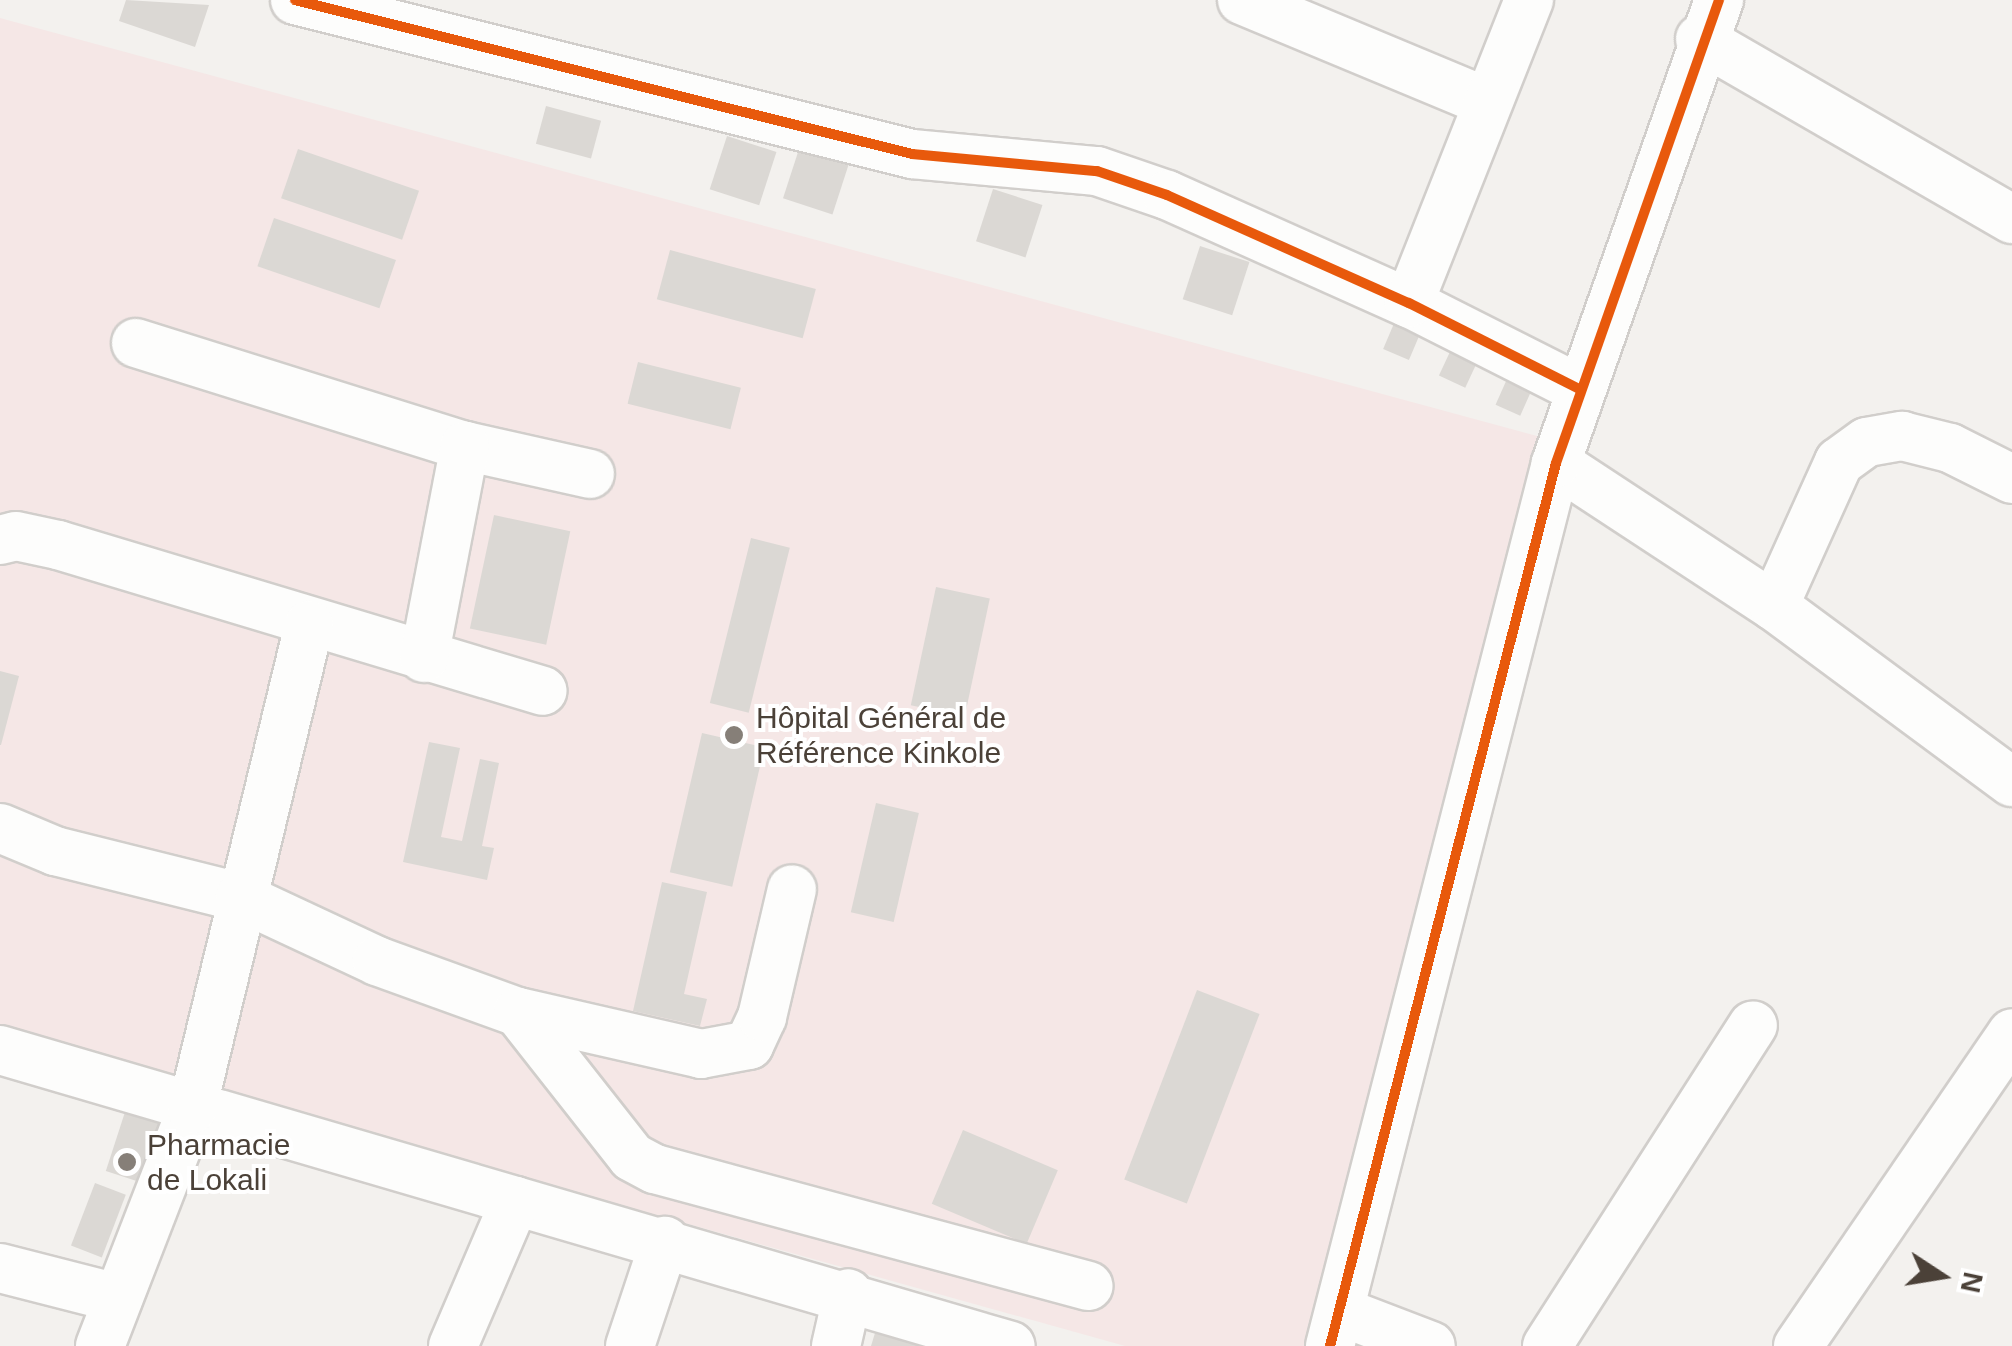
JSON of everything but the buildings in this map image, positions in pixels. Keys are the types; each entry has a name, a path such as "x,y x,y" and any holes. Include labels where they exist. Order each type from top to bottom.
{"street":[{"path":"294,0 912,154 1097,171 1167,195 1409,303 1579,388"},
{"path":"1242,0 1487,102"},
{"path":"1409,303 1529,0"},
{"path":"1431,1346 1336,1329 1556,463 1710,20 2012,219"},
{"path":"136,343 465,446 590,474"},
{"path":"1774,606 1839,462 1867,442 1902,436 1950,448 2012,479"},
{"path":"424,658 465,446"},
{"path":"1556,463 1774,606 2012,782"},
{"path":"0,540 16,536 58,545 309,625 543,691"},
{"path":"100,1346 192,1109 240,897 309,625"},
{"path":"0,828 55,850 240,897 377,960 518,1012 701,1054 749,1045 762,1017 792,889"},
{"path":"518,1012 632,1157 655,1169 1089,1286"},
{"path":"1547,1346 1754,1025"},
{"path":"1798,1346 2012,1033"},
{"path":"0,1050 192,1109 848,1293 1011,1346"},
{"path":"453,1346 515,1201"},
{"path":"630,1346 665,1241"},
{"path":"0,1268 118,1298"},
{"path":"836,1346 848,1293"}],"shaded area":[{"name":"Hôpital Général de Référence Kinkole","path":"0,18 1548,439 1304,1346 1125,1346 0,1032"}],"cycle path":[{"path":"295,0 912,154 1097,171 1167,195 1409,303 1579,389"},
{"path":"1330,1346 1556,463 1719,0"}],"place":[{"name":"Hôpital Général de Référence Kinkole","path":"734,735"},
{"name":"Pharmacie de Lokali","path":"127,1162"}]}
